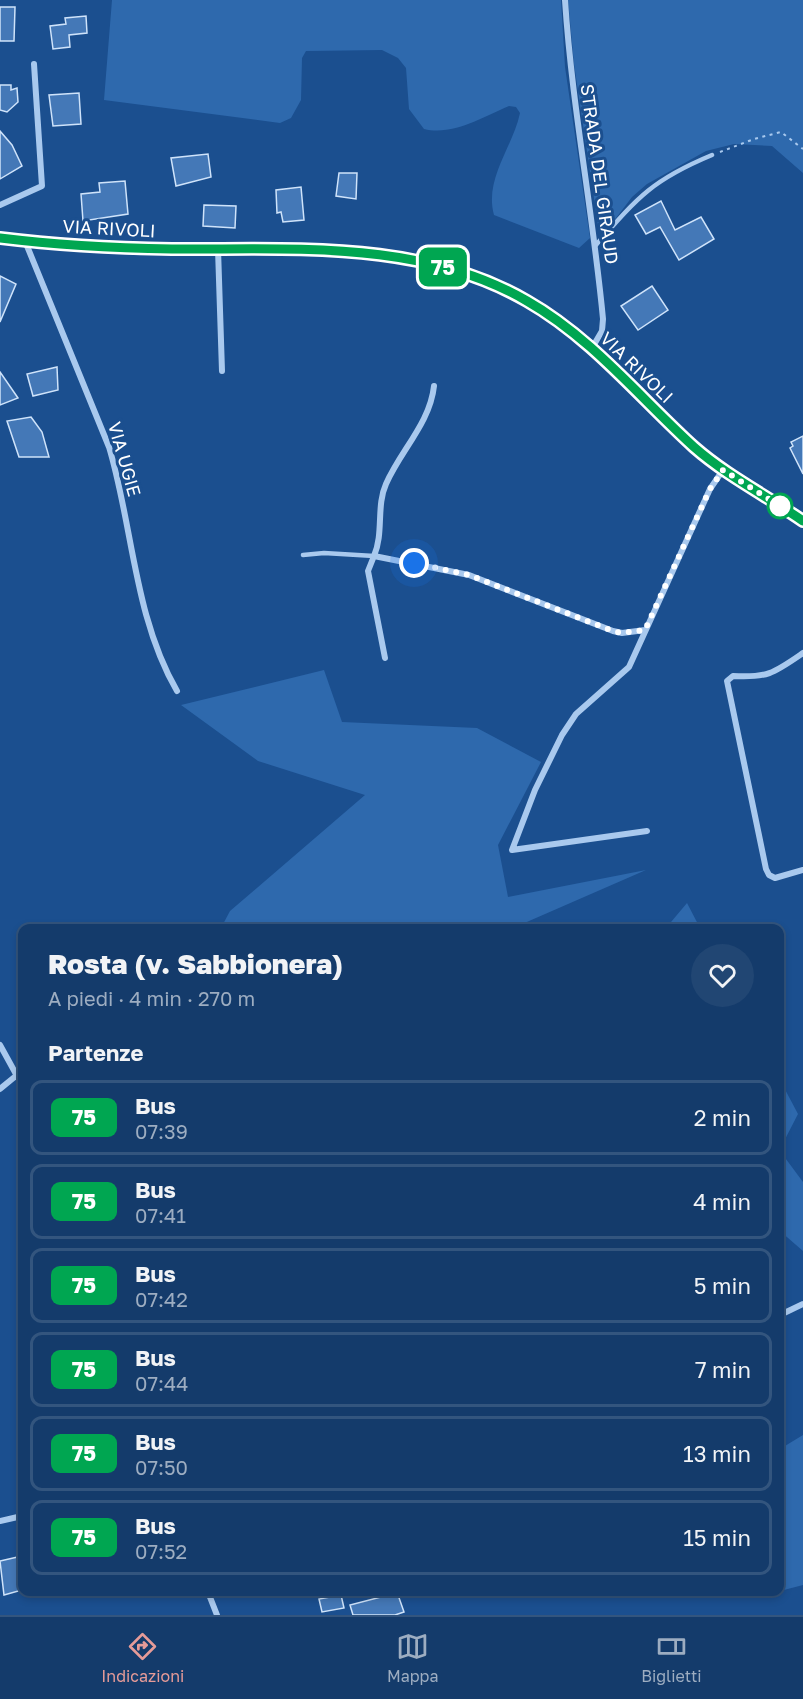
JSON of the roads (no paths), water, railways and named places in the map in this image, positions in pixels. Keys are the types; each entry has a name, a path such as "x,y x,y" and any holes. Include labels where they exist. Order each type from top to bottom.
{"street":[{"name":"STRADA DEL GIRAUD","path":"566,0 570,65 596,245 603,325 597,343 592,348"},
{"path":"0,205 42,186 34,64"},
{"name":"VIA RIVOLI","path":"0,238 90,247 354,252 421,261 492,284 526,300 552,316 592,348 675,429 723,470 803,521"},
{"name":"VIA UGIE","path":"25,241 109,447 119,482 131,550 150,624 163,667 177,691"},
{"path":"218,249 222,371"},
{"path":"385,658 368,572 379,546 386,484 432,405 434,386"},
{"path":"647,831 512,850 535,790 562,735 576,714 629,667 710,489 723,470"},
{"path":"374,556 469,575 613,631 622,633 645,630"},
{"path":"803,653 770,675 760,678 733,676 727,681 766,869 769,875 775,878 803,870"},
{"path":"0,1045 17,1075 0,1089"},
{"path":"784,1314 803,1304"},
{"path":"0,1521 18,1517"},
{"path":"210,1596 217,1615"}],"lane":[{"path":"596,245 647,189 677,170 712,155"},
{"path":"303,555 324,553 374,556"}]}
